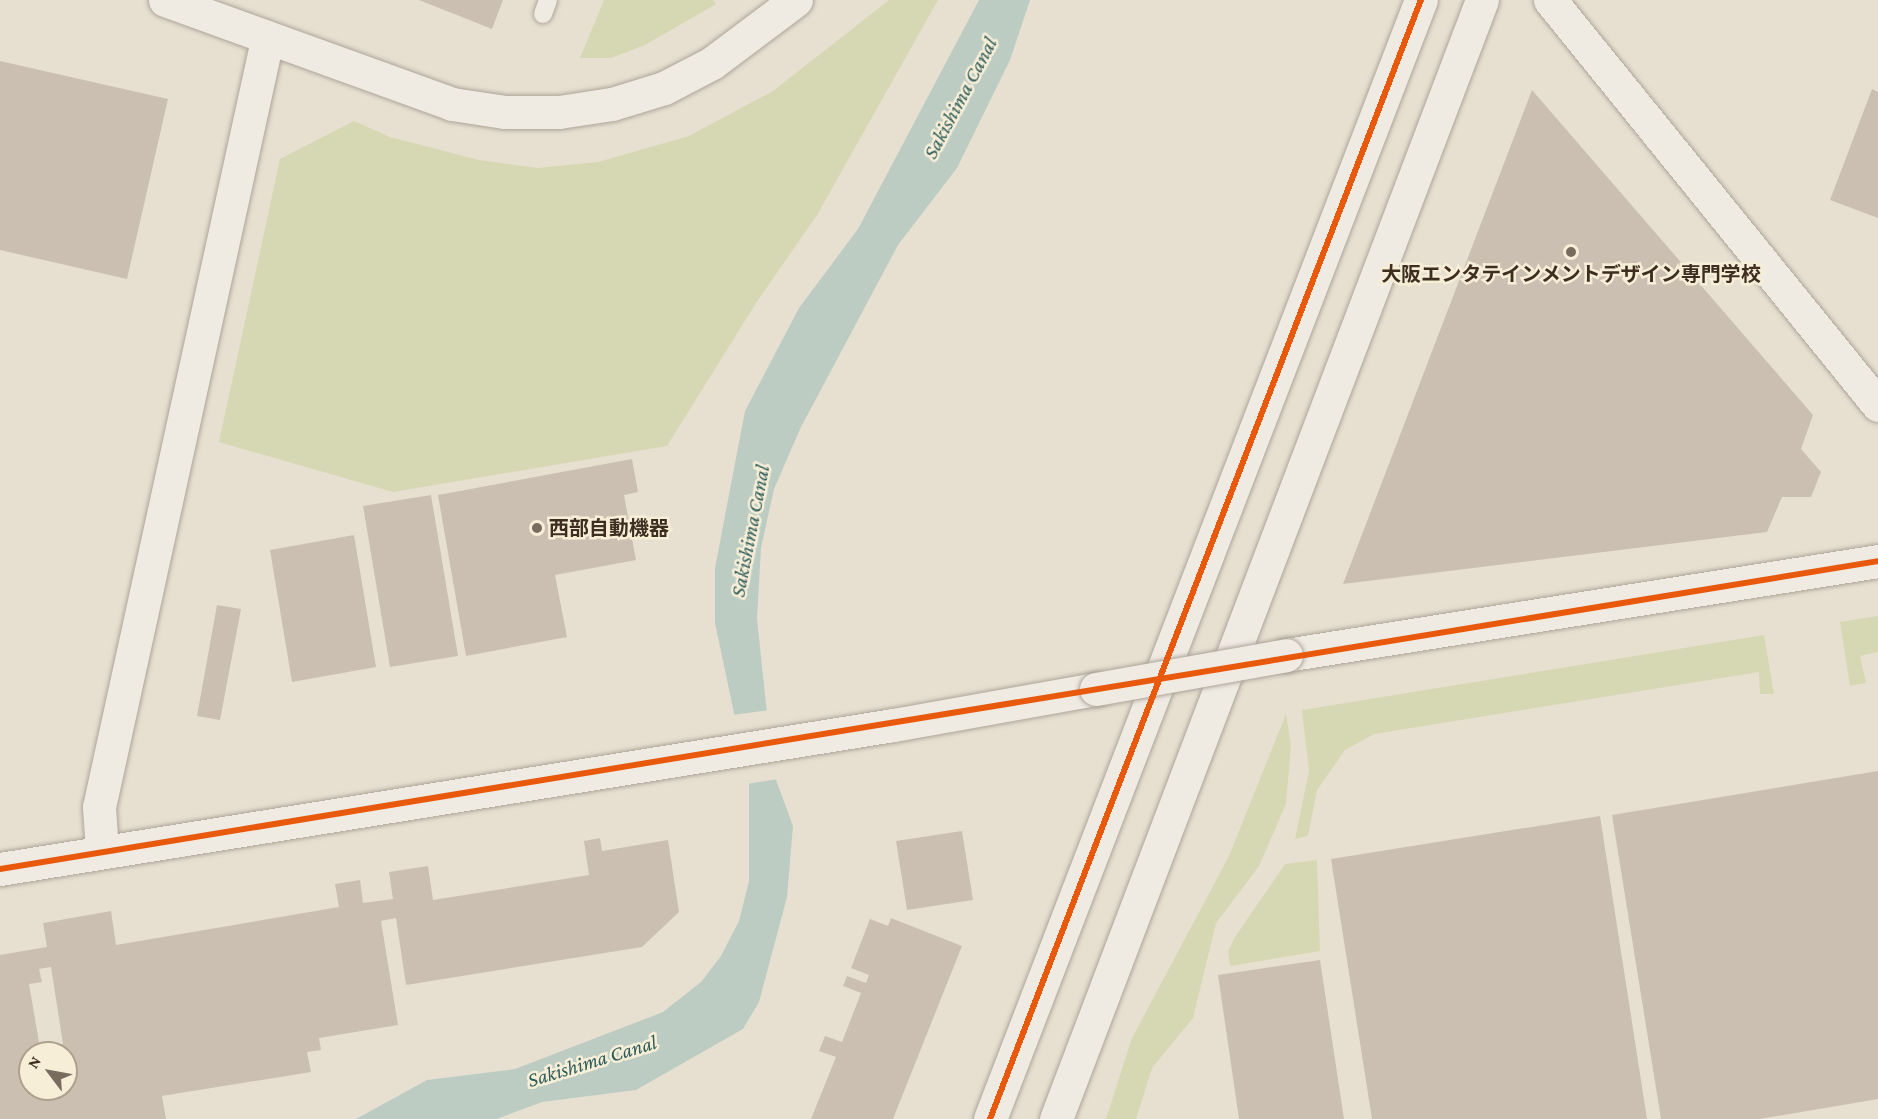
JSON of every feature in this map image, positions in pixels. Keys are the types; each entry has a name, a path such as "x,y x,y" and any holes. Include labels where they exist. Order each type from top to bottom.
{"street":[{"path":"165,0 267,40 452,104 505,112 559,112 612,104 664,88 712,63 792,1"},
{"path":"990,1119 1421,0"},
{"path":"1056,1119 1482,0"},
{"path":"1550,0 1878,405"},
{"path":"102,851 99,807 267,40"},
{"path":"0,869 893,725 1286,655 1878,561"}],"green space":[{"path":"604,0 713,0 716,4 645,45 611,58 580,58"},
{"path":"889,0 938,0 817,215 756,303 667,446 393,492 219,442 280,159 354,121 390,137 479,160 538,168 598,162 689,136 773,91"},
{"path":"1878,616 1878,652 1860,656 1866,683 1850,686 1840,622"},
{"path":"1764,635 1774,694 1760,694 1759,672 1374,734 1345,750 1317,790 1308,836 1295,839 1309,771 1302,710"},
{"path":"1286,714 1291,746 1286,804 1259,866 1216,923 1193,1018 1152,1068 1136,1119 1106,1119 1132,1038 1229,856"},
{"path":"1317,860 1320,951 1230,966 1228,951 1235,937 1285,864"}],"water":[{"name":"Sakishima Canal","path":"979,0 1030,0 1010,60 957,168 898,245 801,427 774,489 761,548 757,619 766,704 776,780 793,826 787,897 759,1002 743,1029 636,1090 542,1102 497,1119 356,1119 427,1080 515,1069 663,1012 701,982 721,956 739,921 749,881 749,784 715,623 715,568 745,411 799,308 858,229"}],"pier":[{"path":"770,710 779,779 746,784 733,715"}],"building":[{"path":"419,0 503,0 492,29"},
{"path":"0,61 168,99 127,279 0,250"},
{"path":"1872,89 1878,92 1878,218 1830,200"},
{"name":"大阪エンタテインメントデザイン専門学校","path":"1532,90 1813,415 1801,449 1821,472 1811,497 1782,497 1767,532 1343,584"},
{"name":"西部自動機器","path":"632,459 638,492 624,495 636,560 555,575 567,637 466,656 438,495"},
{"path":"431,495 458,656 390,667 363,506"},
{"path":"354,535 376,667 292,682 270,550"},
{"path":"217,605 241,609 220,720 197,716"},
{"path":"1878,771 1878,1099 1760,1119 1661,1119 1612,815"},
{"path":"1600,816 1647,1119 1372,1119 1331,859"},
{"path":"962,831 973,900 907,910 896,841"},
{"path":"600,838 602,851 668,840 679,912 642,947 406,985 396,918 381,921 398,1025 319,1038 321,1050 307,1052 311,1072 162,1096 166,1119 0,1119 0,955 47,947 43,923 111,911 116,945 339,907 335,884 360,880 363,903 393,899 389,872 428,866 433,900 589,875 584,841","holes":["51,967 63,1041 78,1041 78,1101 18,1101 18,1041 39,1041 29,984 42,982 39,969"]},
{"path":"891,918 962,946 893,1119 811,1119 836,1057 819,1051 825,1036 842,1042 861,993 843,986 847,976 866,983 869,975 851,968 870,919 888,926"},
{"path":"1320,960 1344,1119 1239,1119 1218,975"}],"cycle path":[{"path":"990,1119 1421,0"},
{"path":"0,869 1878,561"}],"place":[{"name":"大阪エンタテインメントデザイン専門学校","path":"1571,252"},
{"name":"西部自動機器","path":"537,528"}]}
